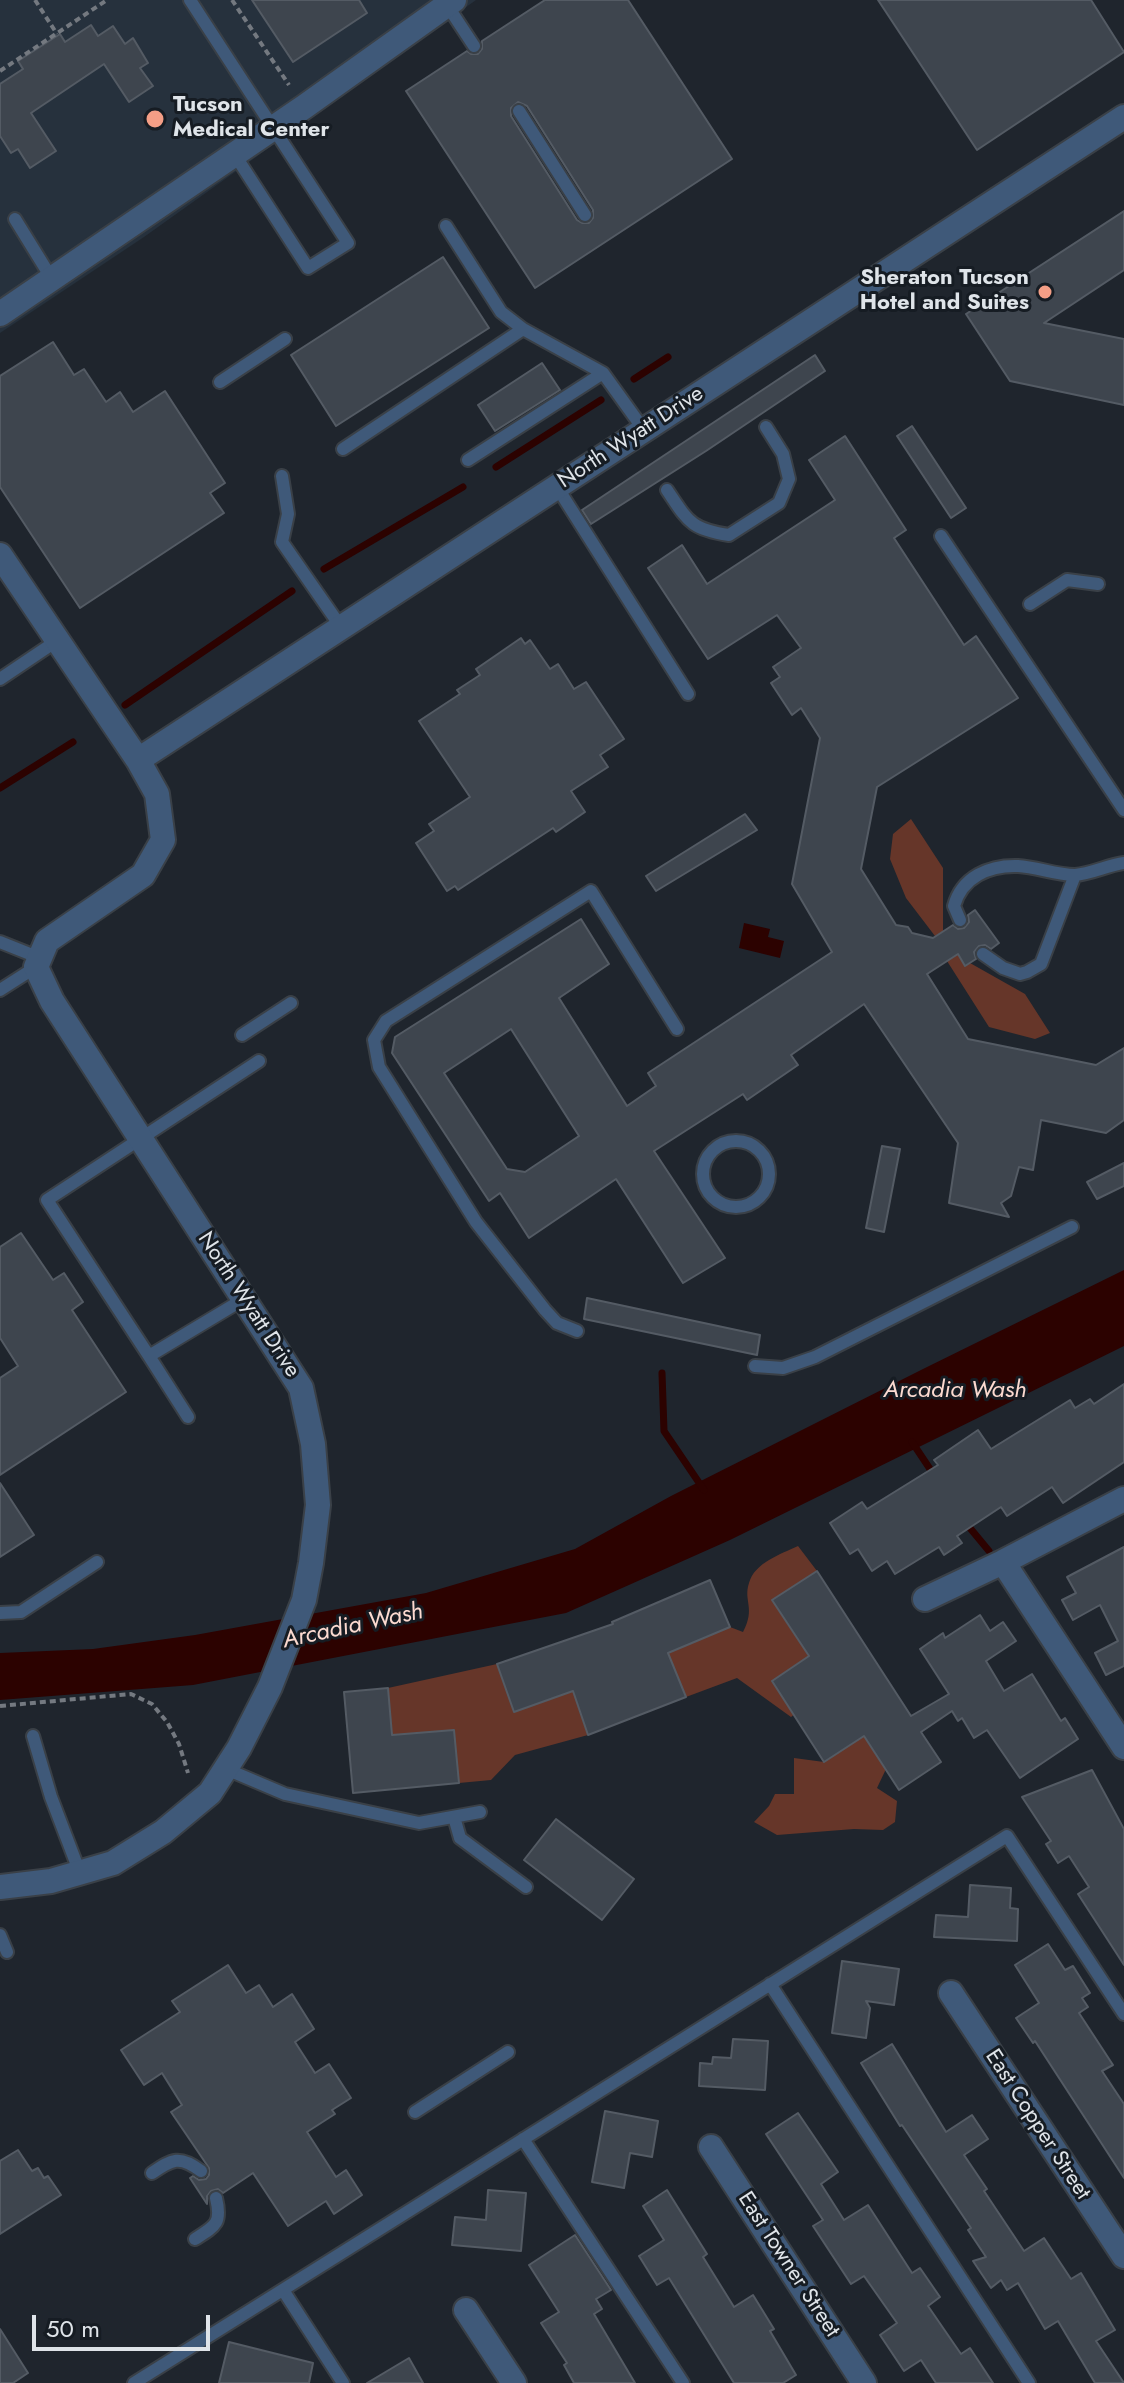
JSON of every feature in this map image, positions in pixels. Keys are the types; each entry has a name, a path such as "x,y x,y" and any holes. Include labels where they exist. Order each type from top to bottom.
{"street":[{"path":"0,314 274,128 448,2"},
{"name":"North Wyatt Drive","path":"138,760 1124,117"},
{"path":"0,555 138,760 157,794 163,840 143,875 47,941 38,962"},
{"name":"North Wyatt Drive","path":"0,1887 51,1881 113,1863 163,1832 210,1793 239,1748 270,1687 304,1600 318,1505 313,1444 301,1388 52,1001 38,962"},
{"path":"925,1599 1124,1499"},
{"path":"1003,1562 1124,1747"},
{"name":"East Copper Street","path":"951,1993 1124,2256"},
{"name":"East Towner Street","path":"711,2147 864,2383"},
{"path":"466,2310 514,2383"}],"lane":[{"path":"190,0 348,243 308,268 235,155"},
{"path":"448,2 474,46"},
{"path":"519,111 585,215"},
{"path":"15,219 52,279"},
{"path":"446,226 501,312 523,329 603,373 644,430"},
{"path":"343,449 523,329"},
{"path":"220,382 285,339"},
{"path":"468,460 603,373"},
{"path":"667,490 685,516 703,531 729,535 779,503 789,479 783,454 766,427"},
{"path":"282,476 288,514 282,542 341,627"},
{"path":"557,487 688,694"},
{"path":"941,536 1124,810"},
{"path":"1030,604 1067,580 1098,584"},
{"path":"0,679 58,640"},
{"path":"960,920 954,906 958,893 969,879 988,869 1017,866 1075,875 1124,863"},
{"path":"983,954 1003,968 1020,974 1041,964 1075,875"},
{"path":"577,1331 557,1323 476,1222 379,1067 374,1040 386,1021 591,891 677,1029"},
{"path":"0,942 38,962 0,990"},
{"path":"242,1035 291,1003"},
{"path":"188,1417 47,1200 259,1061"},
{"path":"741,1142 761,1153 767,1162 769,1174 762,1195 753,1203 733,1207 723,1205 707,1191 703,1171 706,1161 719,1146 741,1142"},
{"path":"755,1366 783,1368 815,1357 1072,1227"},
{"path":"149,1356 244,1299"},
{"path":"0,1613 21,1612 97,1562"},
{"path":"33,1736 51,1797 80,1873"},
{"path":"226,1769 285,1794 419,1823 480,1812"},
{"path":"454,1817 460,1838 526,1887"},
{"path":"134,2383 1007,1836 1124,2014"},
{"path":"0,1935 7,1952"},
{"path":"770,1984 1029,2383"},
{"path":"415,2112 508,2052"},
{"path":"523,2139 683,2383"},
{"path":"152,2173 169,2161 179,2160 201,2171"},
{"path":"195,2239 214,2227 219,2215 216,2198"},
{"path":"283,2290 343,2383"}],"path":[{"path":"35,0 57,34"},
{"path":"0,71 107,0"},
{"path":"232,0 289,85"},
{"path":"0,1706 131,1694 152,1704 167,1722 179,1744 188,1773"}],"shaded area":[{"name":"Tucson Medical Center","path":"0,0 476,0 144,237 0,333"},
{"path":"911,819 943,868 943,932 938,940 906,898 890,859 893,834"},
{"path":"958,954 965,966 970,963 1025,994 1050,1033 1035,1039 989,1027 947,961"},
{"path":"798,1546 817,1571 772,1600 809,1656 797,1712 791,1717 737,1678 686,1697 668,1653 730,1627 743,1632 749,1617 748,1589 752,1576 769,1560"},
{"path":"497,1664 514,1712 573,1691 588,1735 515,1755 491,1780 459,1783 453,1730 392,1735 388,1688"},
{"path":"864,1736 886,1769 877,1788 897,1801 895,1822 883,1830 777,1835 754,1822 775,1794 794,1794 794,1758 824,1762"}],"water":[{"path":"744,923 770,929 768,937 784,941 780,958 739,948"},
{"name":"Arcadia Wash","path":"1124,1270 1124,1346 730,1540 566,1613 193,1685 0,1700 0,1653 93,1649 195,1635 426,1593 575,1549 671,1496"}],"building":[{"path":"252,0 359,0 367,13 293,62"},
{"path":"545,0 628,0 732,159 535,288 406,91 467,51 478,54 482,41","holes":["518,102 527,106 593,210 589,223 577,220 511,116 511,108"]},
{"path":"878,0 1091,0 1124,52 977,150"},
{"path":"91,25 98,36 113,26 125,44 133,38 148,63 140,68 153,86 129,102 104,64 31,113 56,151 30,168 18,149 11,153 0,136 0,84 23,69 18,61 60,34 65,42"},
{"name":"Sheraton Tucson Hotel and Suites","path":"1124,211 1124,270 1044,323 1124,339 1124,405 1010,381 966,314"},
{"path":"443,257 489,328 336,426 291,355"},
{"path":"53,342 74,375 84,369 106,402 120,392 133,412 165,391 225,483 210,493 224,513 80,608 0,487 0,376"},
{"path":"815,355 825,371 591,524 582,510"},
{"path":"542,363 560,390 495,431 478,405"},
{"path":"912,426 966,508 951,518 897,436"},
{"path":"845,436 906,530 894,538 964,645 976,636 1018,698 877,787 861,869 896,925 933,938 953,925 958,929 964,928 969,922 968,915 975,910 999,943 991,949 985,945 979,946 974,952 976,959 965,966 958,954 927,974 968,1039 1096,1065 1124,1048 1124,1120 1106,1133 1041,1120 1033,1170 1019,1167 1011,1196 1001,1203 1009,1217 949,1203 958,1143 864,1004 791,1055 798,1065 747,1100 743,1094 654,1151 725,1258 683,1283 616,1179 529,1238 500,1193 489,1201 392,1053 395,1037 581,919 609,964 559,998 627,1106 656,1086 648,1073 832,952 792,884 820,738 801,708 792,715 771,683 780,677 773,667 801,648 777,615 708,659 648,568 682,545 707,584 835,500 809,460","holes":["511,1029 579,1136 525,1172 507,1169 444,1073"]},
{"path":"521,638 525,644 530,640 550,669 558,664 574,689 586,682 624,739 600,755 608,767 571,791 585,812 556,832 553,828 458,890 455,886 447,891 416,843 434,831 429,824 470,797 419,721 460,694 457,690 480,675 476,669"},
{"path":"745,814 757,830 656,891 646,876"},
{"path":"882,1146 900,1149 884,1232 866,1228"},
{"path":"1124,1163 1124,1186 1097,1199 1087,1182"},
{"path":"21,1233 53,1280 64,1273 83,1302 72,1310 126,1392 0,1475 0,1378 18,1366 0,1338 0,1247"},
{"path":"587,1298 760,1335 757,1355 584,1319"},
{"path":"1124,1384 1124,1462 1063,1503 1052,1487 1007,1516 1001,1507 957,1536 962,1543 944,1555 939,1547 895,1574 887,1561 872,1571 858,1549 850,1554 830,1523 862,1502 867,1509 938,1465 934,1460 978,1430 991,1449 1070,1400 1075,1408 1090,1399 1094,1404"},
{"path":"0,1483 34,1535 0,1557"},
{"path":"1124,1547 1124,1666 1106,1675 1095,1653 1118,1641 1100,1605 1073,1620 1062,1600 1076,1593 1067,1577"},
{"path":"817,1571 911,1716 949,1694 920,1649 943,1633 945,1638 980,1615 990,1631 1003,1622 1016,1641 986,1661 1004,1691 1032,1674 1061,1721 1065,1718 1078,1739 1020,1778 987,1730 974,1738 962,1718 958,1721 952,1711 921,1732 941,1762 899,1790 864,1736 824,1762 772,1681 809,1656 772,1600"},
{"path":"710,1580 730,1627 668,1653 686,1697 588,1735 573,1691 514,1712 497,1664 613,1624"},
{"path":"388,1688 392,1735 454,1730 459,1783 353,1793 344,1692"},
{"path":"1092,1770 1124,1829 1124,1965 1078,1894 1089,1887 1069,1856 1058,1863 1046,1844 1051,1841 1022,1797"},
{"path":"556,1819 634,1879 602,1920 524,1860"},
{"path":"970,1885 1011,1888 1010,1908 1018,1909 1017,1941 934,1937 936,1915 968,1917"},
{"path":"1048,1944 1065,1970 1073,1966 1090,1993 1082,1998 1088,2007 1079,2013 1113,2065 1102,2071 1124,2104 1124,2178 1035,2041 1033,2043 1016,2018 1039,2003 1015,1965"},
{"path":"842,1961 899,1969 894,2005 866,2001 870,2008 866,2038 832,2033"},
{"path":"228,1965 246,1993 259,1985 273,2007 292,1994 314,2029 295,2042 315,2073 329,2064 351,2098 332,2110 335,2114 307,2132 336,2177 346,2170 362,2195 334,2214 326,2201 288,2226 253,2173 223,2193 218,2189 211,2191 207,2204 190,2178 206,2179 209,2168 171,2112 182,2105 162,2073 144,2085 121,2050 180,2012 172,2001"},
{"path":"733,2039 768,2041 765,2090 699,2086 700,2063 712,2064 713,2057 731,2058"},
{"path":"892,2044 946,2132 972,2115 988,2139 964,2155 1024,2251 1044,2238 1071,2279 1081,2273 1115,2330 1096,2341 1124,2383 1095,2383 1058,2321 1045,2329 1018,2283 1007,2290 1001,2280 991,2288 973,2261 986,2257 968,2230 971,2228 900,2126 861,2063"},
{"path":"605,2111 658,2121 652,2157 630,2153 624,2188 592,2182"},
{"path":"798,2113 838,2172 821,2184 844,2220 868,2205 912,2273 920,2268 940,2297 928,2306 961,2354 970,2348 993,2383 936,2383 921,2360 904,2371 880,2335 897,2323 864,2276 851,2284 813,2226 823,2220 766,2134"},
{"path":"18,2150 32,2171 38,2168 44,2178 48,2176 61,2195 0,2234 0,2161"},
{"path":"488,2190 526,2193 521,2251 452,2245 455,2217 486,2220"},
{"path":"667,2190 707,2254 703,2257 734,2307 753,2295 774,2329 770,2331 796,2375 783,2383 734,2383 669,2278 657,2285 639,2256 664,2240 643,2206"},
{"path":"575,2235 611,2290 596,2299 602,2309 594,2314 635,2383 574,2383 564,2365 567,2363 541,2323 559,2312 529,2265"},
{"path":"0,2329 28,2373 13,2383 0,2383"},
{"path":"229,2342 313,2363 309,2383 219,2383"},
{"path":"409,2358 423,2383 367,2383"}],"waterway":[{"path":"634,379 668,357"},
{"path":"496,467 601,400"},
{"path":"324,569 463,487"},
{"path":"125,705 292,591"},
{"path":"0,788 73,742"},
{"path":"662,1373 664,1431 704,1490"},
{"path":"912,1442 934,1475"},
{"path":"965,1522 989,1551"}],"place":[{"name":"Tucson Medical Center","path":"155,119"},
{"name":"Sheraton Tucson Hotel and Suites","path":"1045,292"}]}
